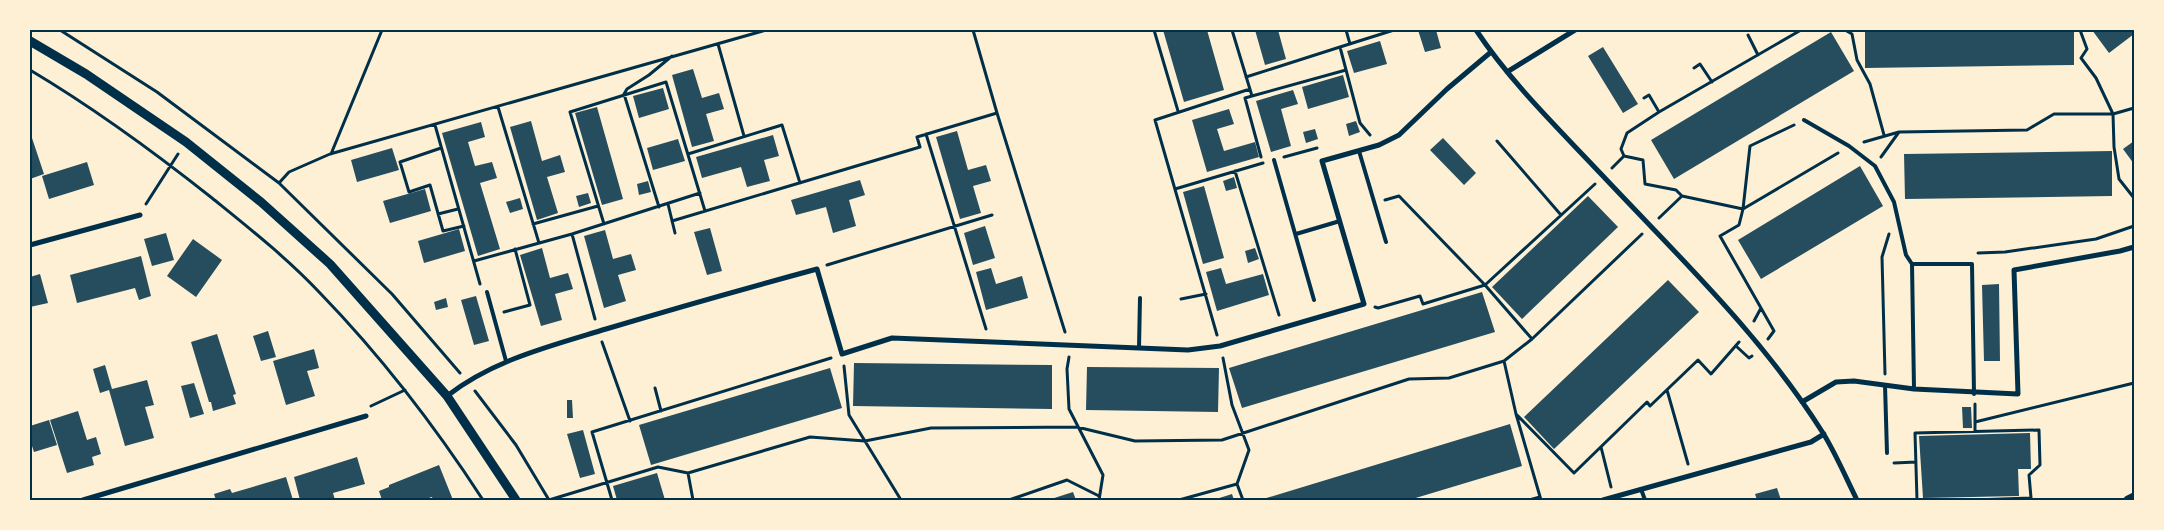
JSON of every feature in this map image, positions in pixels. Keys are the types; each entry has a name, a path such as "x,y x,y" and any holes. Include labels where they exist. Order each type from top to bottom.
{"street":[{"path":"1476,30 1491,52 1533,103 1690,268 1748,332 1824,434 1857,500"},
{"path":"1507,72 1575,30"},
{"path":"30,41 86,74 186,142 261,202 330,264 446,396 516,500"},
{"path":"446,396 467,380 506,361 687,305 817,269 842,354 892,338 1188,350 1220,346 1364,304 1322,161 1379,145 1399,136 1447,90 1491,52"},
{"path":"30,245 140,215"},
{"path":"1802,402 1836,382 1854,381 1974,394 2018,394 2014,270 2134,247"},
{"path":"83,500 366,416"},
{"path":"1602,500 1810,442 1824,434"},
{"path":"2128,500 2134,497"}],"lane":[{"path":"1804,120 1849,146 1875,166 1894,202 1906,254 1912,264 1914,389"},
{"path":"1358,151 1386,242"},
{"path":"1274,160 1314,300"},
{"path":"1296,234 1340,221"},
{"path":"1912,264 1972,264 1974,394"},
{"path":"487,292 506,361"},
{"path":"1138,348 1140,298"},
{"path":"1885,385 1887,453"},
{"path":"1641,489 1645,500"}],"path":[{"path":"330,154 382,30"},
{"path":"278,183 289,172 330,154 766,30"},
{"path":"973,30 996,113 1066,337 1071,345 1067,369 1069,409 1102,475 1099,498 1067,480 1009,500"},
{"path":"1154,30 1178,111"},
{"path":"1232,30 1252,96"},
{"path":"1346,30 1350,44"},
{"path":"1246,77 1394,30"},
{"path":"1624,156 1621,149 1627,133 1659,112 1801,30"},
{"path":"1845,30 1852,34 1857,60 1870,84 1884,135"},
{"path":"2080,30 2087,49 2081,58 2096,78 2113,114 2114,147 2119,179 2134,198"},
{"path":"1748,35 1758,55"},
{"path":"718,44 744,136"},
{"path":"1340,47 1360,123 1379,145"},
{"path":"659,207 624,94 627,89 673,56"},
{"path":"1694,68 1700,64 1712,82"},
{"path":"30,70 65,91 170,165 247,226 319,292 405,390 457,460 483,500"},
{"path":"1176,189 1263,163 1245,98 1346,70"},
{"path":"604,224 570,112 666,82 705,211"},
{"path":"1243,500 1238,484 1249,450 1244,432 1232,405 1220,346 1206,294 1155,120 1250,89"},
{"path":"1644,98 1649,95 1659,112"},
{"path":"498,107 539,243"},
{"path":"1624,156 1643,160 1645,184 1676,190 1682,196 1743,209 1849,146 1884,135 1899,132 2027,130 2054,114 2113,114 2134,108"},
{"path":"672,221 920,147 917,137 996,113"},
{"path":"1516,414 1574,473 1647,402 1650,406 1698,360 1711,374 1748,332 1761,308 1720,236 1739,225 1743,209 1750,146 1804,120"},
{"path":"140,215 170,165 199,124"},
{"path":"688,154 782,124 800,183"},
{"path":"434,125 481,288 487,292"},
{"path":"1875,166 1899,132"},
{"path":"926,134 953,227 990,342"},
{"path":"1497,141 1561,214"},
{"path":"441,148 400,162 409,192 430,185 443,231 464,226"},
{"path":"1378,308 1420,296 1423,304 1485,285 1624,156"},
{"path":"1235,171 1283,328"},
{"path":"474,261 604,224 700,193"},
{"path":"1374,203 1398,196 1485,285 1532,339"},
{"path":"1653,223 1682,196"},
{"path":"668,204 675,233"},
{"path":"533,224 598,206"},
{"path":"438,214 458,209"},
{"path":"1885,385 1882,257 1895,209"},
{"path":"817,269 992,215"},
{"path":"1975,253 2005,252 2096,239 2134,226"},
{"path":"549,500 658,467 688,473 810,437 865,441 931,428 1077,427 1135,441 1222,440 1408,379 1449,378 1504,361 1532,339 1646,230"},
{"path":"493,316 530,304 515,249"},
{"path":"1181,298 1206,294"},
{"path":"612,500 592,432 842,354 849,415 901,500"},
{"path":"1504,361 1516,414 1540,498 1529,500"},
{"path":"1975,422 2134,383"},
{"path":"655,388 661,411"},
{"path":"366,416 367,408 405,390"},
{"path":"1667,390 1690,474"},
{"path":"1974,394 1975,432"},
{"path":"1917,500 1915,432 2039,430 2040,466 2029,475 2031,498 1973,500"},
{"path":"1601,447 1613,497"},
{"path":"688,473 693,500"},
{"path":"1179,500 1238,484"}],"building":[{"path":"1163,30 1207,30 1224,90 1184,102"},
{"path":"1255,30 1278,30 1286,59 1265,65"},
{"path":"1418,30 1436,30 1441,48 1425,52"},
{"path":"1865,30 2074,30 2074,65 1865,68"},
{"path":"2092,30 2134,30 2134,34 2109,53"},
{"path":"1831,32 1854,71 1674,179 1651,140"},
{"path":"1380,41 1387,64 1354,73 1347,51"},
{"path":"1603,47 1638,104 1623,113 1588,56"},
{"path":"693,69 702,98 719,93 724,109 706,114 714,141 692,147 672,75"},
{"path":"1343,75 1349,97 1308,109 1302,87"},
{"path":"663,88 669,109 639,118 633,96"},
{"path":"1293,90 1298,104 1281,109 1291,146 1271,152 1256,101"},
{"path":"597,107 623,199 602,205 575,113"},
{"path":"1229,109 1234,124 1217,129 1224,151 1255,142 1259,157 1207,172 1192,120"},
{"path":"531,121 542,161 560,155 565,172 547,177 558,213 537,220 510,127"},
{"path":"1356,121 1360,132 1349,136 1346,124"},
{"path":"481,122 485,137 468,142 475,166 492,162 497,178 480,183 500,249 478,256 442,133"},
{"path":"1315,129 1318,139 1306,143 1303,132"},
{"path":"957,131 968,170 986,165 991,181 973,186 981,213 960,219 936,137"},
{"path":"30,132 44,174 30,179"},
{"path":"773,135 779,156 764,160 770,181 747,187 741,167 702,178 696,157"},
{"path":"1443,138 1476,173 1464,185 1430,150"},
{"path":"678,139 685,161 653,170 647,148"},
{"path":"2134,141 2134,164 2123,149"},
{"path":"392,148 399,170 357,182 351,160"},
{"path":"2112,151 2112,196 1905,199 1904,154"},
{"path":"87,162 94,185 49,199 42,176"},
{"path":"1860,166 1883,206 1761,279 1738,240"},
{"path":"1234,177 1237,188 1226,191 1223,181"},
{"path":"860,180 865,195 849,200 856,226 833,233 826,207 796,215 791,200"},
{"path":"648,181 651,192 639,195 637,184"},
{"path":"1204,186 1224,258 1203,264 1183,192"},
{"path":"425,189 431,211 390,223 383,201"},
{"path":"588,193 591,203 579,207 576,196"},
{"path":"1588,196 1618,227 1522,319 1492,287"},
{"path":"520,198 523,209 510,213 506,202"},
{"path":"985,226 995,258 973,265 964,233"},
{"path":"710,228 722,271 707,275 694,232"},
{"path":"459,229 465,251 424,263 418,241"},
{"path":"605,230 613,259 631,254 636,270 618,275 626,301 604,308 584,236"},
{"path":"166,233 174,260 152,266 144,239"},
{"path":"193,239 222,260 196,297 167,276"},
{"path":"542,248 550,278 568,273 573,289 555,294 562,320 541,326 520,255"},
{"path":"1255,248 1259,259 1248,263 1245,251"},
{"path":"141,256 151,296 139,300 135,288 77,303 70,275"},
{"path":"991,268 996,284 1022,276 1028,298 986,310 976,272"},
{"path":"1221,268 1226,284 1263,274 1269,295 1217,311 1206,272"},
{"path":"40,274 48,303 30,307 30,277"},
{"path":"1668,280 1699,312 1554,449 1524,417"},
{"path":"1999,284 2000,361 1984,361 1982,285"},
{"path":"1482,292 1495,332 1242,408 1229,368"},
{"path":"476,296 489,341 474,345 461,300"},
{"path":"446,298 448,307 436,310 434,302"},
{"path":"268,331 276,357 261,361 253,336"},
{"path":"217,334 236,394 233,395 236,404 213,411 191,342"},
{"path":"314,349 319,368 307,371 315,396 286,405 273,361"},
{"path":"854,363 1052,365 1052,409 853,406"},
{"path":"105,365 112,389 147,380 154,405 145,407 154,438 125,446 109,390 100,393 93,369"},
{"path":"1087,367 1219,368 1218,412 1086,410"},
{"path":"830,368 842,408 651,465 639,425"},
{"path":"194,383 204,414 190,418 181,386"},
{"path":"567,400 572,400 573,418 567,418"},
{"path":"1962,407 1971,407 1972,428 1963,428"},
{"path":"78,411 87,440 96,437 101,454 92,457 94,465 67,473 50,420"},
{"path":"49,420 57,445 34,452 30,440 30,426"},
{"path":"1510,424 1522,466 1409,500 1260,500"},
{"path":"583,430 595,474 580,478 567,434"},
{"path":"2030,433 2031,469 2018,469 2019,496 1923,498 1919,436"},
{"path":"357,457 365,484 333,493 335,500 300,500 294,477"},
{"path":"439,465 453,500 433,500 432,497 423,500 382,500 379,491 389,487 389,485"},
{"path":"657,473 665,500 617,500 613,486"},
{"path":"286,477 293,500 216,500 214,494 230,489 232,493"},
{"path":"1777,488 1781,500 1757,500 1755,494"},
{"path":"1073,492 1076,500 1048,500"},
{"path":"1232,494 1234,500 1213,500"}]}
